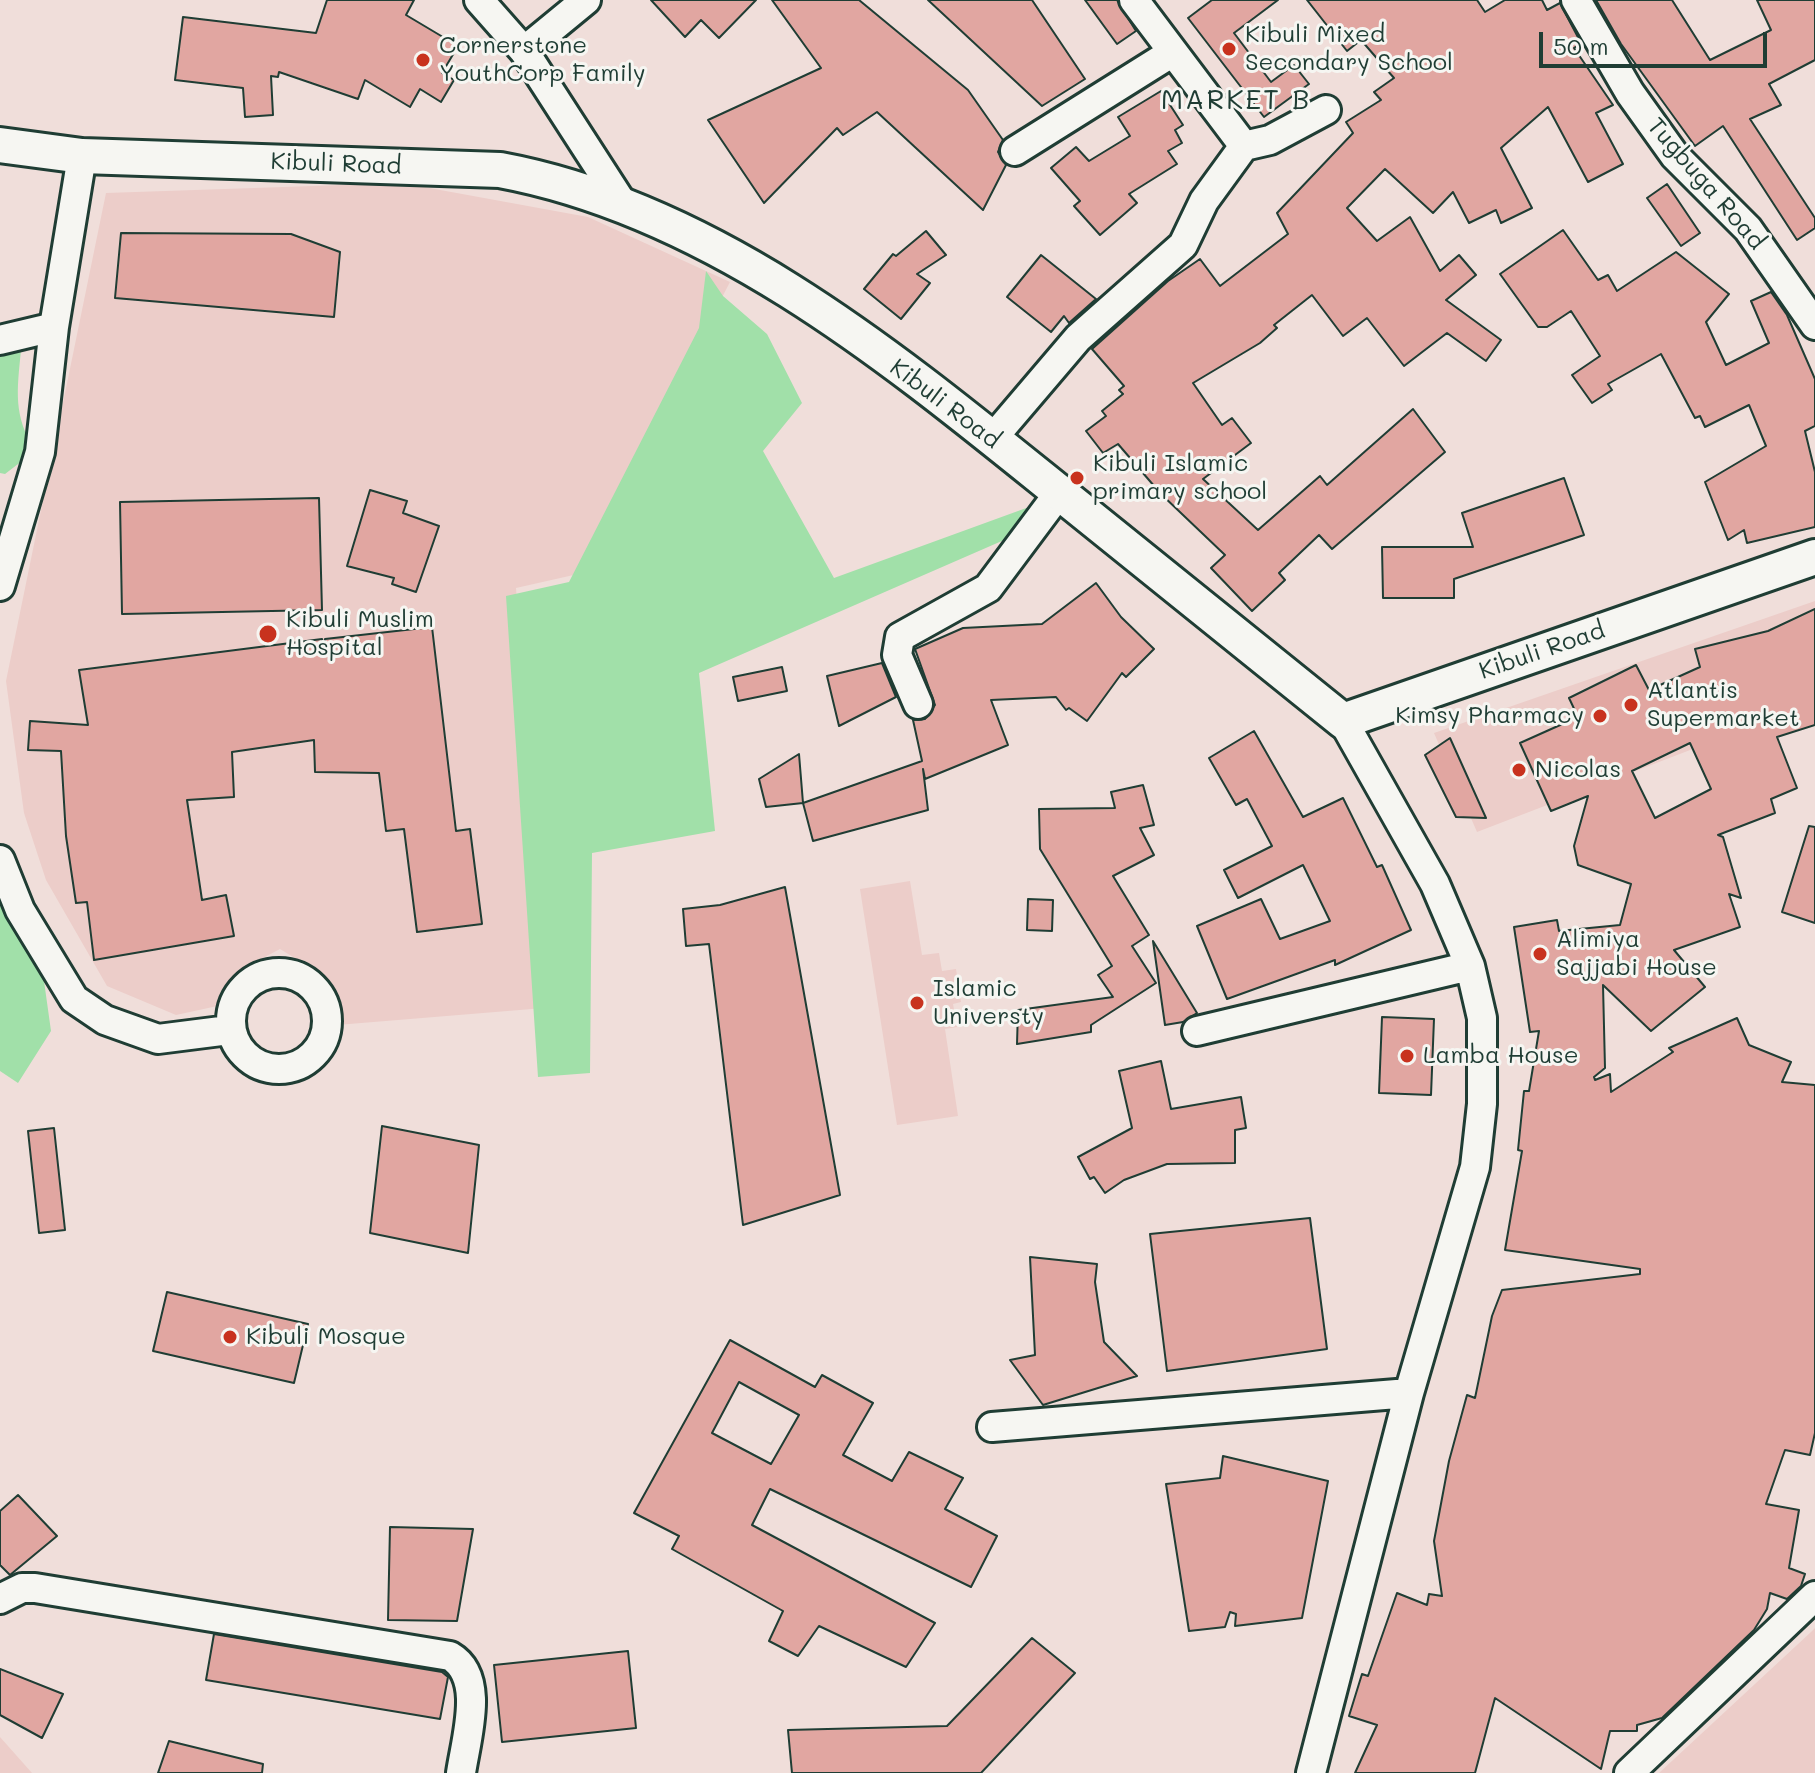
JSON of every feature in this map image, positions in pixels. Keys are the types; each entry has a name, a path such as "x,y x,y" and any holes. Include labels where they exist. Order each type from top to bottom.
{"street":[{"path":"479,0 524,51 624,206"},
{"path":"524,51 586,0"},
{"path":"1134,0 1244,146"},
{"name":"Tugbuga Road","path":"1576,0 1630,93 1675,156 1748,229 1815,325"},
{"path":"1015,151 1173,52"},
{"path":"992,439 1078,338 1183,245 1204,201 1244,146 1281,135 1326,110"},
{"name":"Kibuli Road","path":"0,145 82,156 500,170 530,176 624,206 747,264 802,298 992,439 1343,721 1815,557"},
{"path":"0,586 40,452 54,327 82,156"},
{"path":"0,340 54,327"},
{"path":"918,704 897,655 900,637 988,588 1059,493"},
{"path":"1311,1773 1409,1393 1475,1167 1482,1104 1482,1018 1470,966 1435,884 1343,721"},
{"path":"0,860 20,910 74,999 105,1020 158,1039 229,1030"},
{"path":"1197,1031 1470,966"},
{"path":"263,973 298,974 324,999 327,1034 309,1061 277,1071 246,1059 229,1030 235,996 263,973"},
{"path":"992,1427 1409,1393"},
{"path":"0,1599 22,1588 35,1588 450,1656 463,1664 470,1680 461,1773"},
{"path":"1629,1773 1815,1596"}],"shaded area":[{"name":"Kibuli Muslim Hospital","path":"402,183 588,217 730,282 578,574 516,588 544,1008 337,1025 334,990 308,966 280,949 242,969 222,1005 176,1015 107,986 46,880 24,813 6,681 106,193","holes":["470,829 482,924 417,932 405,838"]},
{"path":"1815,601 1815,702 1477,832 1434,733"},
{"name":"Islamic Universty","path":"910,881 922,955 939,953 942,971 956,969 961,1002 953,1004 957,1027 945,1029 958,1116 897,1125 860,889"},
{"path":"1815,1628 1815,1773 1659,1773 1811,1632"},
{"path":"0,1737 32,1773 0,1773"}],"green space":[{"path":"706,271 723,296 767,334 802,403 763,451 834,578 1029,507 1050,520 699,673 715,831 592,853 590,1073 538,1077 506,596 569,582 699,328"},
{"path":"21,350 18,402 23,426 35,451 5,474 0,473 0,354"},
{"path":"0,903 44,981 51,1031 18,1083 0,1071"}],"building":[{"path":"327,0 414,0 406,15 458,46 442,73 454,80 441,102 420,89 410,107 365,80 358,99 279,72 278,77 271,76 273,115 245,117 243,88 175,80 183,17 316,33"},
{"path":"651,0 756,0 719,38 701,20 685,37"},
{"path":"772,0 859,0 968,90 1003,140 998,152 1006,165 983,210 877,112 843,135 837,128 764,203 708,120 821,68"},
{"path":"928,0 1032,0 1085,79 1042,106"},
{"path":"1085,0 1117,0 1136,31 1117,44"},
{"name":"Kibuli Mixed Secondary School","path":"1212,0 1278,0 1234,33 1271,82 1294,65 1309,84 1264,117 1188,18"},
{"path":"1307,0 1477,0 1485,12 1505,0 1542,0 1547,10 1560,3 1581,43 1574,48 1613,105 1596,113 1623,164 1588,182 1548,107 1501,148 1532,208 1501,223 1496,210 1469,223 1453,192 1433,213 1385,169 1347,208 1377,241 1410,217 1440,271 1459,255 1476,275 1446,300 1501,340 1486,361 1447,333 1404,366 1367,318 1343,336 1312,295 1274,325 1277,328 1260,343 1193,383 1222,425 1232,418 1251,443 1203,479 1258,530 1320,476 1327,485 1413,409 1445,452 1332,549 1319,535 1279,573 1285,580 1252,611 1211,568 1225,555 1161,494 1118,444 1103,453 1086,431 1106,416 1102,411 1123,394 1119,390 1124,386 1092,349 1168,281 1200,259 1220,286 1288,234 1277,213 1353,133 1346,122 1381,100 1374,92 1394,78 1361,40 1347,51"},
{"path":"1596,0 1672,0 1710,60 1771,30 1757,0 1815,0 1815,60 1769,84 1781,105 1750,119 1815,218 1815,228 1797,240 1723,126 1695,146 1621,44"},
{"path":"1161,91 1183,125 1175,130 1182,143 1168,151 1177,164 1129,194 1137,203 1100,235 1074,206 1080,201 1051,168 1076,147 1089,161 1130,136 1118,117"},
{"path":"1667,184 1700,233 1681,246 1647,198"},
{"path":"1563,230 1598,280 1608,275 1617,291 1676,252 1729,294 1706,322 1726,365 1769,343 1751,301 1771,292 1787,315 1815,379 1815,426 1805,431 1815,472 1815,527 1747,543 1744,530 1728,540 1705,482 1766,446 1749,405 1705,427 1700,416 1695,418 1661,354 1608,384 1612,390 1592,403 1572,375 1600,356 1571,311 1547,327 1538,327 1500,274"},
{"path":"926,231 946,255 917,274 930,283 901,319 864,289 893,254 896,256"},
{"path":"121,233 291,234 340,252 334,317 115,298"},
{"path":"1041,255 1096,299 1069,323 1064,316 1051,332 1007,297"},
{"path":"1564,478 1584,535 1454,579 1454,598 1383,598 1382,547 1473,547 1462,513"},
{"path":"370,490 407,501 403,513 439,526 416,592 392,584 394,578 347,566"},
{"path":"319,498 322,610 122,614 120,502"},
{"path":"1096,583 1121,617 1154,649 1126,677 1122,673 1087,721 1069,708 1066,710 1056,697 991,700 1008,745 925,779 923,769 928,810 813,841 803,803 922,761 913,720 925,719 935,705 915,649 963,628 1042,624"},
{"path":"1815,609 1815,725 1777,737 1797,788 1771,799 1775,813 1718,835 1723,837 1741,898 1729,894 1740,927 1674,950 1705,987 1651,1031 1603,985 1605,1068 1594,1077 1595,1080 1610,1074 1611,1092 1673,1052 1669,1048 1737,1018 1749,1045 1791,1062 1782,1082 1815,1085 1815,1433 1810,1455 1785,1450 1766,1504 1799,1510 1789,1568 1805,1574 1801,1586 1787,1599 1770,1593 1767,1609 1754,1630 1662,1718 1637,1725 1637,1731 1610,1731 1601,1769 1495,1698 1475,1773 1355,1773 1377,1725 1349,1716 1362,1674 1368,1676 1397,1593 1427,1605 1429,1594 1442,1596 1434,1541 1449,1461 1467,1395 1475,1398 1492,1316 1502,1290 1640,1274 1640,1269 1505,1250 1522,1151 1518,1150 1524,1091 1529,1091 1539,1031 1530,1032 1514,927 1557,920 1559,931 1620,925 1631,884 1578,865 1574,846 1588,796 1551,811 1520,743 1578,717 1569,698 1636,665 1649,690 1700,667 1695,649 1768,631","holes":["1690,743 1711,789 1655,818 1632,771"]},
{"path":"432,627 456,831 470,829 482,924 417,932 404,829 386,831 379,773 315,772 314,740 232,752 234,797 187,800 202,900 226,895 234,936 94,960 87,902 76,903 66,836 61,751 28,750 30,721 88,725 79,670 322,639 322,648 325,639"},
{"path":"882,663 896,697 839,726 827,676"},
{"path":"782,667 787,691 738,701 733,677"},
{"path":"1254,731 1303,817 1343,798 1377,867 1382,865 1411,930 1335,965 1335,960 1227,999 1197,926 1261,899 1280,939 1330,921 1303,865 1238,898 1224,870 1272,846 1247,799 1236,805 1209,758"},
{"path":"1450,738 1486,818 1456,817 1425,755"},
{"path":"799,754 803,803 766,807 759,779"},
{"path":"1143,785 1154,825 1140,828 1154,855 1113,876 1149,935 1132,946 1156,983 1091,1025 1091,1032 1017,1044 1018,1010 1113,997 1098,975 1112,966 1040,849 1039,809 1115,808 1111,792"},
{"path":"1809,826 1815,827 1815,923 1782,912"},
{"path":"785,887 840,1195 743,1225 709,944 686,946 683,909 720,905"},
{"path":"1028,899 1053,900 1052,931 1027,930"},
{"path":"1153,941 1197,1013 1183,1022 1165,1025"},
{"name":"Lamba House","path":"1382,1017 1434,1019 1431,1095 1379,1093"},
{"path":"1161,1061 1171,1109 1241,1097 1246,1128 1235,1130 1235,1163 1167,1164 1124,1180 1105,1193 1094,1177 1090,1179 1078,1157 1132,1128 1119,1071"},
{"path":"382,1126 479,1145 468,1253 370,1233"},
{"path":"54,1128 65,1230 39,1233 28,1131"},
{"path":"1310,1218 1327,1349 1167,1371 1150,1234"},
{"path":"1030,1257 1097,1264 1095,1282 1104,1342 1137,1376 1043,1405 1010,1360 1035,1355"},
{"name":"Kibuli Mosque","path":"167,1292 308,1324 294,1383 153,1351"},
{"path":"730,1340 815,1387 822,1375 873,1403 843,1455 892,1481 909,1452 963,1478 945,1509 997,1536 971,1587 770,1489 752,1525 935,1623 906,1667 819,1626 798,1656 769,1641 783,1611 672,1549 679,1536 634,1513","holes":["739,1382 799,1415 771,1464 712,1433"]},
{"path":"1223,1456 1328,1481 1302,1618 1235,1626 1236,1614 1230,1612 1225,1627 1189,1631 1166,1484 1220,1478"},
{"path":"18,1495 57,1536 10,1575 0,1565 0,1511"},
{"path":"390,1527 473,1529 457,1621 388,1620"},
{"path":"214,1634 442,1672 448,1677 440,1719 206,1680"},
{"path":"1032,1638 1075,1673 981,1773 792,1773 788,1730 947,1726"},
{"path":"628,1651 636,1728 502,1742 494,1665"},
{"path":"0,1669 63,1694 42,1738 0,1715"},
{"path":"169,1741 263,1764 262,1773 158,1773"}],"place":[{"name":"Kibuli Mixed Secondary School","path":"1229,49"},
{"name":"Cornerstone YouthCorp Family","path":"423,60"},
{"name":"Kibuli Islamic primary school","path":"1077,478"},
{"name":"Kibuli Muslim Hospital","path":"268,634"},
{"name":"Atlantis Supermarket","path":"1631,705"},
{"name":"Kimsy Pharmacy","path":"1600,716"},
{"name":"Nicolas","path":"1519,770"},
{"name":"Alimiya Sajjabi House","path":"1540,954"},
{"name":"Islamic Universty","path":"917,1003"},
{"name":"Lamba House","path":"1407,1056"},
{"name":"Kibuli Mosque","path":"230,1337"}],"district":[{"name":"MARKET B","path":"1236,100"}]}
